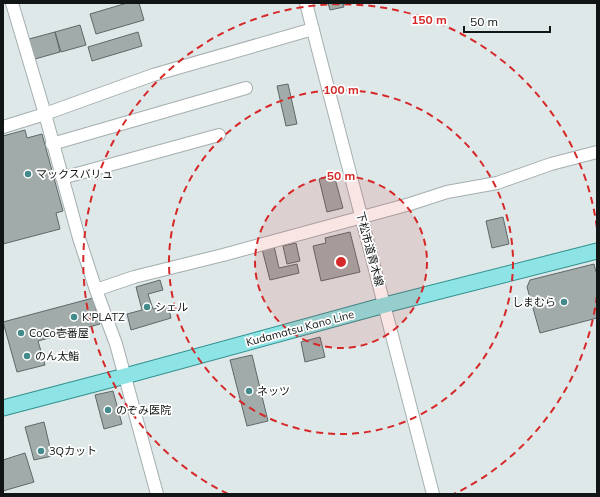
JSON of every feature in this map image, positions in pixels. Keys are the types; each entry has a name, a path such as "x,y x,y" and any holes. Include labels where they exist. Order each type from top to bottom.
{"main road":[{"name":"Kudamatsu Kano Line","path":"3,408 385,305 597,251"}],"street":[{"path":"12,3 45,114 78,238 116,344 157,494"},
{"name":"下松市道青木線","path":"306,3 433,494"},
{"path":"3,127 45,114 153,75 313,29"},
{"path":"52,144 246,88"},
{"path":"62,178 219,135"},
{"path":"96,290 134,277 223,255 410,204 447,192 497,183 551,164 597,152"}],"building":[{"path":"127,3 139,3 144,20 96,34 90,14"},
{"path":"328,3 343,3 344,7 330,10"},
{"path":"80,25 86,45 61,52 55,32"},
{"path":"55,32 60,52 35,59 29,39"},
{"path":"138,32 142,46 92,61 88,47"},
{"path":"288,84 297,124 286,126 277,86"},
{"name":"マックスバリュ","path":"25,130 27,138 42,134 63,211 56,213 60,229 3,244 3,136"},
{"path":"334,175 343,208 327,212 319,179"},
{"path":"503,217 509,244 492,248 486,221"},
{"path":"350,232 360,272 321,281 313,246 326,243 325,238"},
{"path":"296,243 300,261 287,264 283,246"},
{"path":"274,246 279,268 297,264 299,273 270,280 262,249"},
{"name":"しまむら","path":"594,264 596,272 597,271 597,318 540,333 527,287 530,280"},
{"name":"シェル","path":"160,280 163,290 148,294 153,309 168,305 171,318 131,330 127,314 142,310 136,287"},
{"path":"93,298 100,324 38,341 45,365 17,372 3,322"},
{"path":"320,337 325,357 305,362 301,342"},
{"name":"ネッツ","path":"252,355 268,421 247,426 230,360"},
{"name":"のぞみ医院","path":"113,391 122,424 104,429 95,395"},
{"path":"44,422 52,456 34,460 25,427"},
{"path":"25,453 34,482 3,491 3,460"}],"place":[{"name":"マックスバリュ","path":"28,174"},
{"name":"しまむら","path":"564,302"},
{"name":"シェル","path":"147,307"},
{"name":"K'PLATZ","path":"74,317"},
{"name":"CoCo壱番屋","path":"21,333"},
{"name":"のん太鮨","path":"27,356"},
{"name":"ネッツ","path":"249,391"},
{"name":"のぞみ医院","path":"108,410"},
{"name":"3Qカット","path":"41,451"}]}
